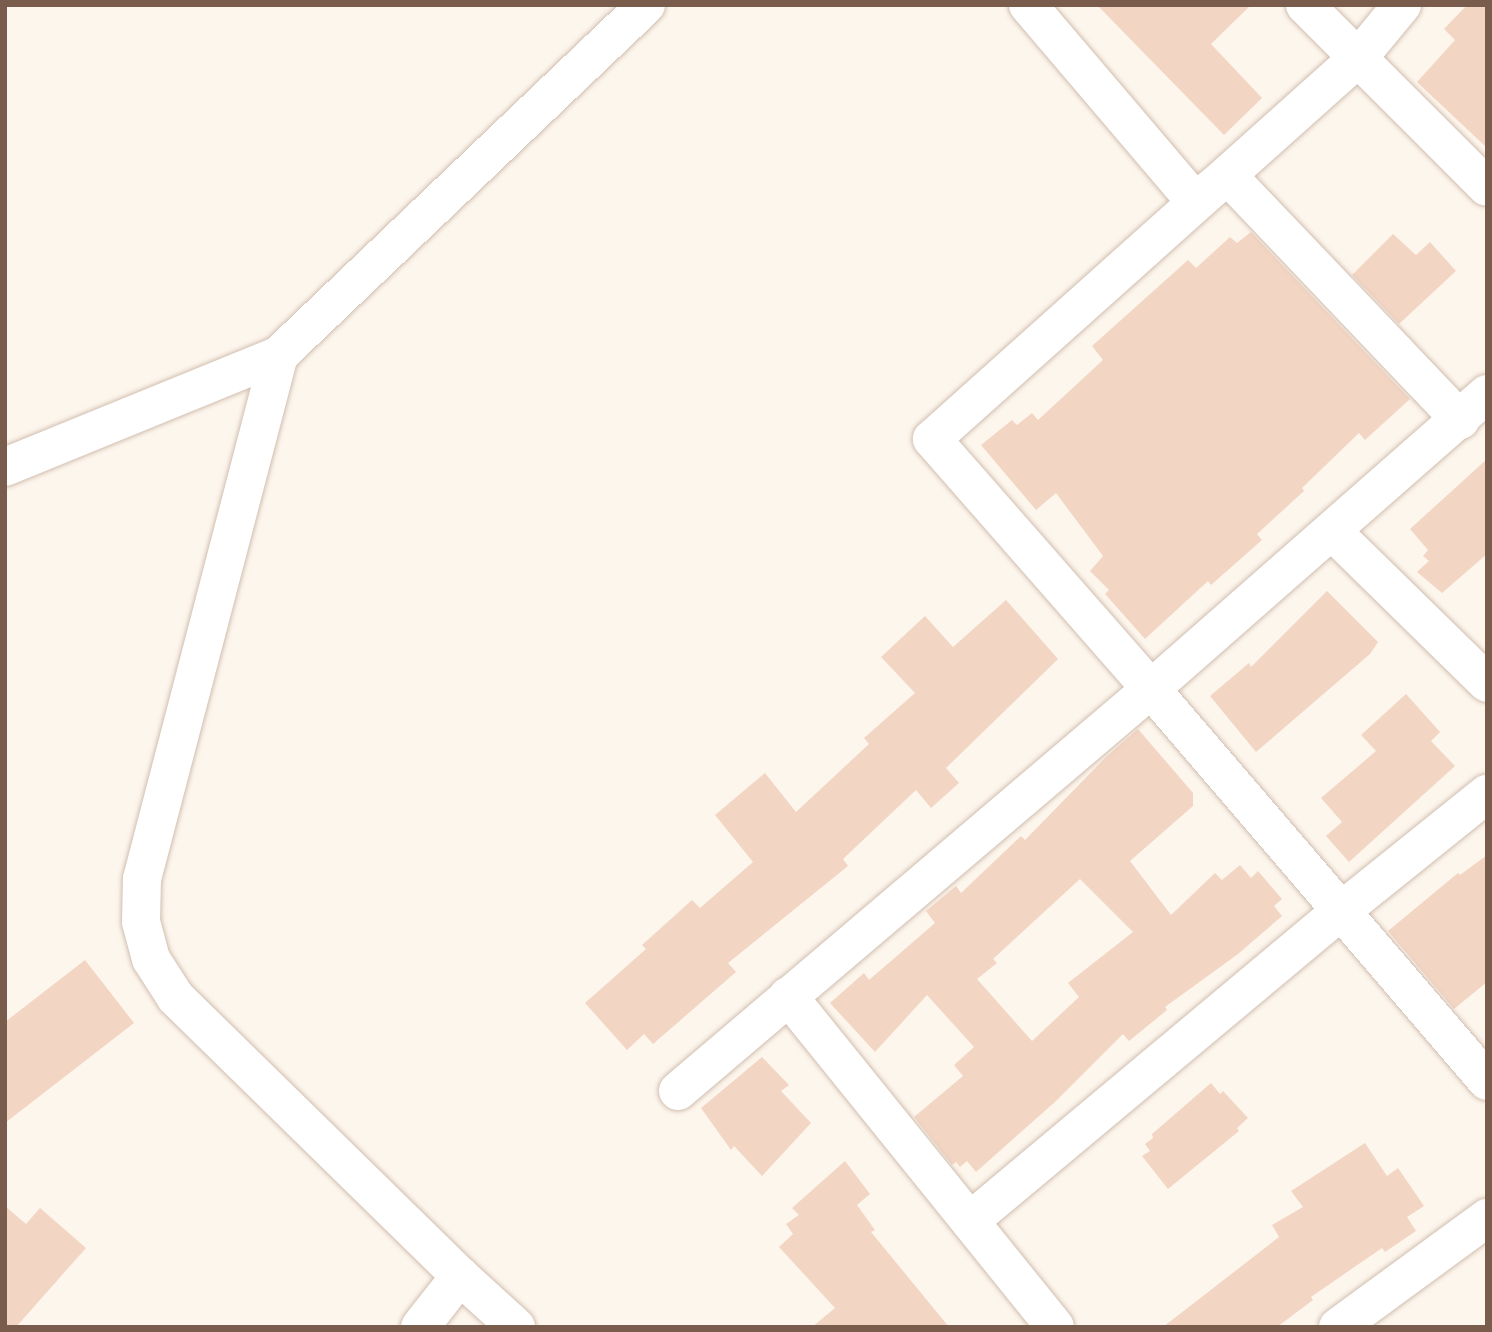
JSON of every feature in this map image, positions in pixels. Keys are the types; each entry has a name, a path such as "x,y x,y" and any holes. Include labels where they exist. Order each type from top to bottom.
{"street":[{"path":"5,467 279,355 646,5"},
{"path":"1028,5 1195,201 1228,176"},
{"path":"1305,5 1487,187"},
{"path":"1402,5 1359,57 932,439 1151,689 1487,1081"},
{"path":"678,1091 1151,689 1474,407 1228,176"},
{"path":"279,355 142,879 141,922 151,959 176,998 460,1276 516,1327"},
{"path":"1332,531 1487,683"},
{"path":"970,1221 1340,912 1487,794"},
{"path":"788,996 1055,1327"},
{"path":"1338,1327 1487,1218"},
{"path":"420,1327 460,1276"}],"building":[{"path":"1097,5 1251,5 1211,44 1262,98 1224,135"},
{"path":"1467,5 1487,5 1487,148 1417,82 1455,40 1444,29"},
{"path":"1251,232 1410,399 1365,440 1359,433 1302,488 1304,491 1257,534 1262,540 1211,585 1208,581 1145,639 1105,594 1109,590 1090,571 1103,556 1056,493 1036,510 981,445 1012,420 1017,425 1032,413 1038,420 1103,360 1092,346 1188,260 1196,268 1230,237 1237,243"},
{"path":"1393,234 1416,255 1430,242 1456,271 1399,324 1352,275"},
{"path":"1487,459 1487,554 1442,593 1417,572 1429,561 1423,556 1428,550 1410,529"},
{"path":"1327,591 1378,642 1370,654 1256,752 1210,696 1249,663 1251,667"},
{"path":"1006,600 1058,659 946,768 959,783 931,808 916,790 843,859 848,866 728,963 736,972 653,1044 644,1034 627,1050 585,1003 646,949 642,945 692,900 700,908 753,862 715,815 765,773 796,812 869,744 864,738 915,693 881,657 925,616 953,647"},
{"path":"1406,694 1440,732 1431,741 1455,766 1349,862 1326,836 1342,822 1321,798 1376,751 1361,735"},
{"path":"1138,729 1193,793 1193,806 1130,861 1171,915 1215,873 1222,880 1240,865 1251,878 1258,871 1282,899 1274,906 1282,916 1238,954 1165,1007 1167,1010 1129,1041 1123,1034 1056,1101 976,1172 967,1161 960,1167 956,1162 952,1165 914,1117 963,1076 954,1065 974,1047 927,995 875,1052 830,1003 864,973 869,980 935,923 926,911 956,886 961,893 1021,836 1025,840 1106,757","holes":["1080,879 1133,932 1068,983 1079,997 1032,1041 977,979 997,963 993,959"]},
{"path":"1487,855 1487,982 1454,1009 1388,931 1458,873 1460,875"},
{"path":"85,960 134,1023 5,1123 5,1022"},
{"path":"762,1057 789,1085 781,1091 811,1123 762,1176 734,1146 731,1150 701,1108"},
{"path":"1211,1083 1220,1094 1223,1091 1248,1118 1237,1128 1239,1131 1168,1189 1142,1156 1150,1151 1145,1144 1153,1138 1152,1134"},
{"path":"1365,1143 1387,1176 1398,1168 1424,1206 1407,1217 1416,1231 1385,1252 1382,1248 1311,1297 1313,1300 1277,1327 1163,1327 1279,1237 1272,1225 1303,1207 1291,1191"},
{"path":"845,1161 870,1194 857,1205 875,1230 871,1232 949,1327 812,1327 835,1308 779,1247 793,1234 786,1224 799,1215 792,1208"},
{"path":"5,1206 26,1224 40,1208 86,1248 16,1327 5,1327"}]}
